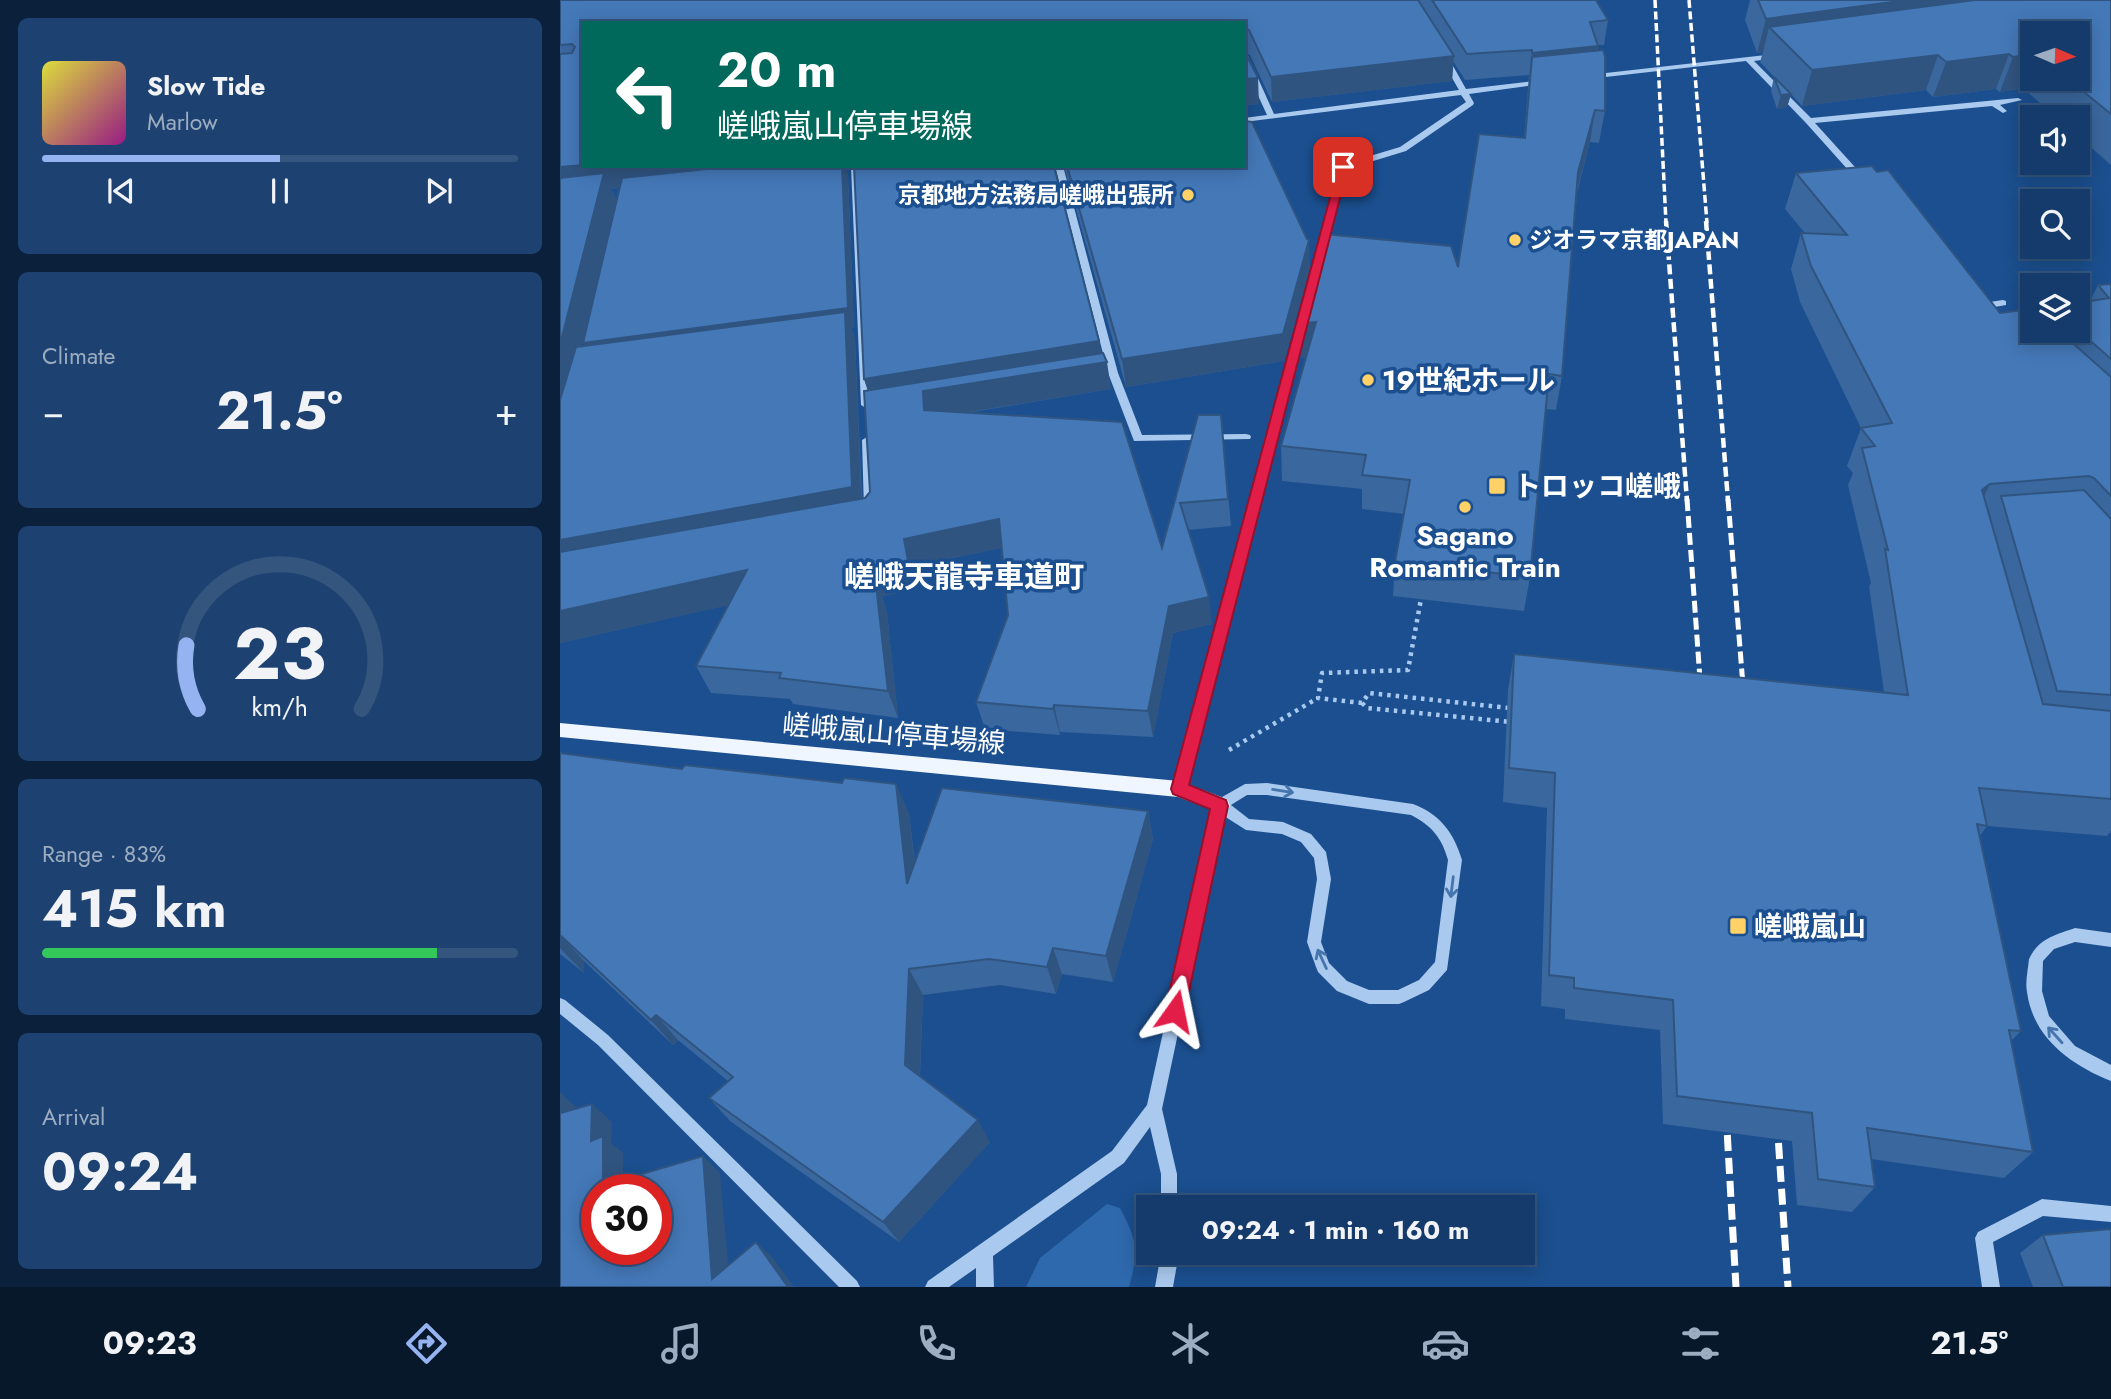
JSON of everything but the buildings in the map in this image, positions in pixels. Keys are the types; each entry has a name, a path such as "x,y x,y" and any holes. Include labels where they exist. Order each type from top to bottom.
{"main road":[{"name":"嵯峨嵐山停車場線","path":"560,730 1179,789 1220,806"}],"street":[{"path":"1319,260 1343,167 1403,149 1470,103 1437,46"},
{"path":"1576,79 1788,54"},
{"path":"1748,59 1872,191"},
{"path":"1246,60 1272,117"},
{"path":"1246,119 1549,82"},
{"path":"1809,121 2018,100"},
{"path":"1994,103 2003,111"},
{"path":"1836,151 1852,149"},
{"path":"840,169 858,168 866,414 880,412"},
{"path":"1060,168 1113,373 1138,439 1246,437"},
{"path":"1973,297 1993,315"},
{"path":"1983,306 2003,303"},
{"path":"1179,789 1305,313"},
{"path":"849,334 862,332"},
{"path":"1099,375 1113,373"},
{"path":"867,427 871,520"},
{"path":"1169,1195 1168,1174 1154,1109 1220,806 1245,790 1266,789 1413,810 1430,818 1443,829 1452,844 1455,860 1442,965 1424,985 1399,997 1369,997 1342,986 1323,967 1314,942 1324,879 1321,856 1306,838 1283,828 1246,824 1220,806"},
{"path":"2111,940 2075,935 2049,944 2036,959 2034,991 2042,1020 2070,1051 2111,1073"},
{"path":"560,1005 603,1040 851,1287"},
{"path":"934,1287 1118,1157 1154,1109"},
{"path":"1991,1287 1984,1238 2042,1207 2111,1214"},
{"path":"984,1252 985,1287"},
{"path":"1164,1287 1168,1265"}],"path":[{"path":"1318,698 1322,673 1408,670 1420,599"},
{"path":"1362,703 1369,693 1509,708"},
{"path":"1224,753 1318,698 1362,703 1367,708 1517,723"}],"shaded area":[{"path":"1107,1204 1120,1208 1133,1238 1135,1255 1129,1287 1026,1287 1040,1258"}],"railway":[{"path":"1655,0 1666,223"},
{"path":"1689,0 1707,223"},
{"path":"1666,221 1687,501"},
{"path":"1706,221 1728,501"},
{"path":"1687,499 1701,693"},
{"path":"1728,499 1744,698"},
{"path":"1726,1112 1736,1287"},
{"path":"1777,1120 1788,1287"}],"place":[{"name":"京都地方法務局嵯峨出張所","path":"1188,195"},
{"name":"ジオラマ京都JAPAN","path":"1515,240"},
{"name":"19世紀ホール","path":"1368,380"},
{"name":"トロッコ嵯峨","path":"1497,486"},
{"name":"Sagano Romantic Train","path":"1465,507"},
{"name":"嵯峨嵐山","path":"1738,926"}],"district":[{"name":"嵯峨天龍寺車道町","path":"964,576"}],"route":[{"path":"1175,1011 1220,806 1179,789 1188,765 1343,167"}]}
